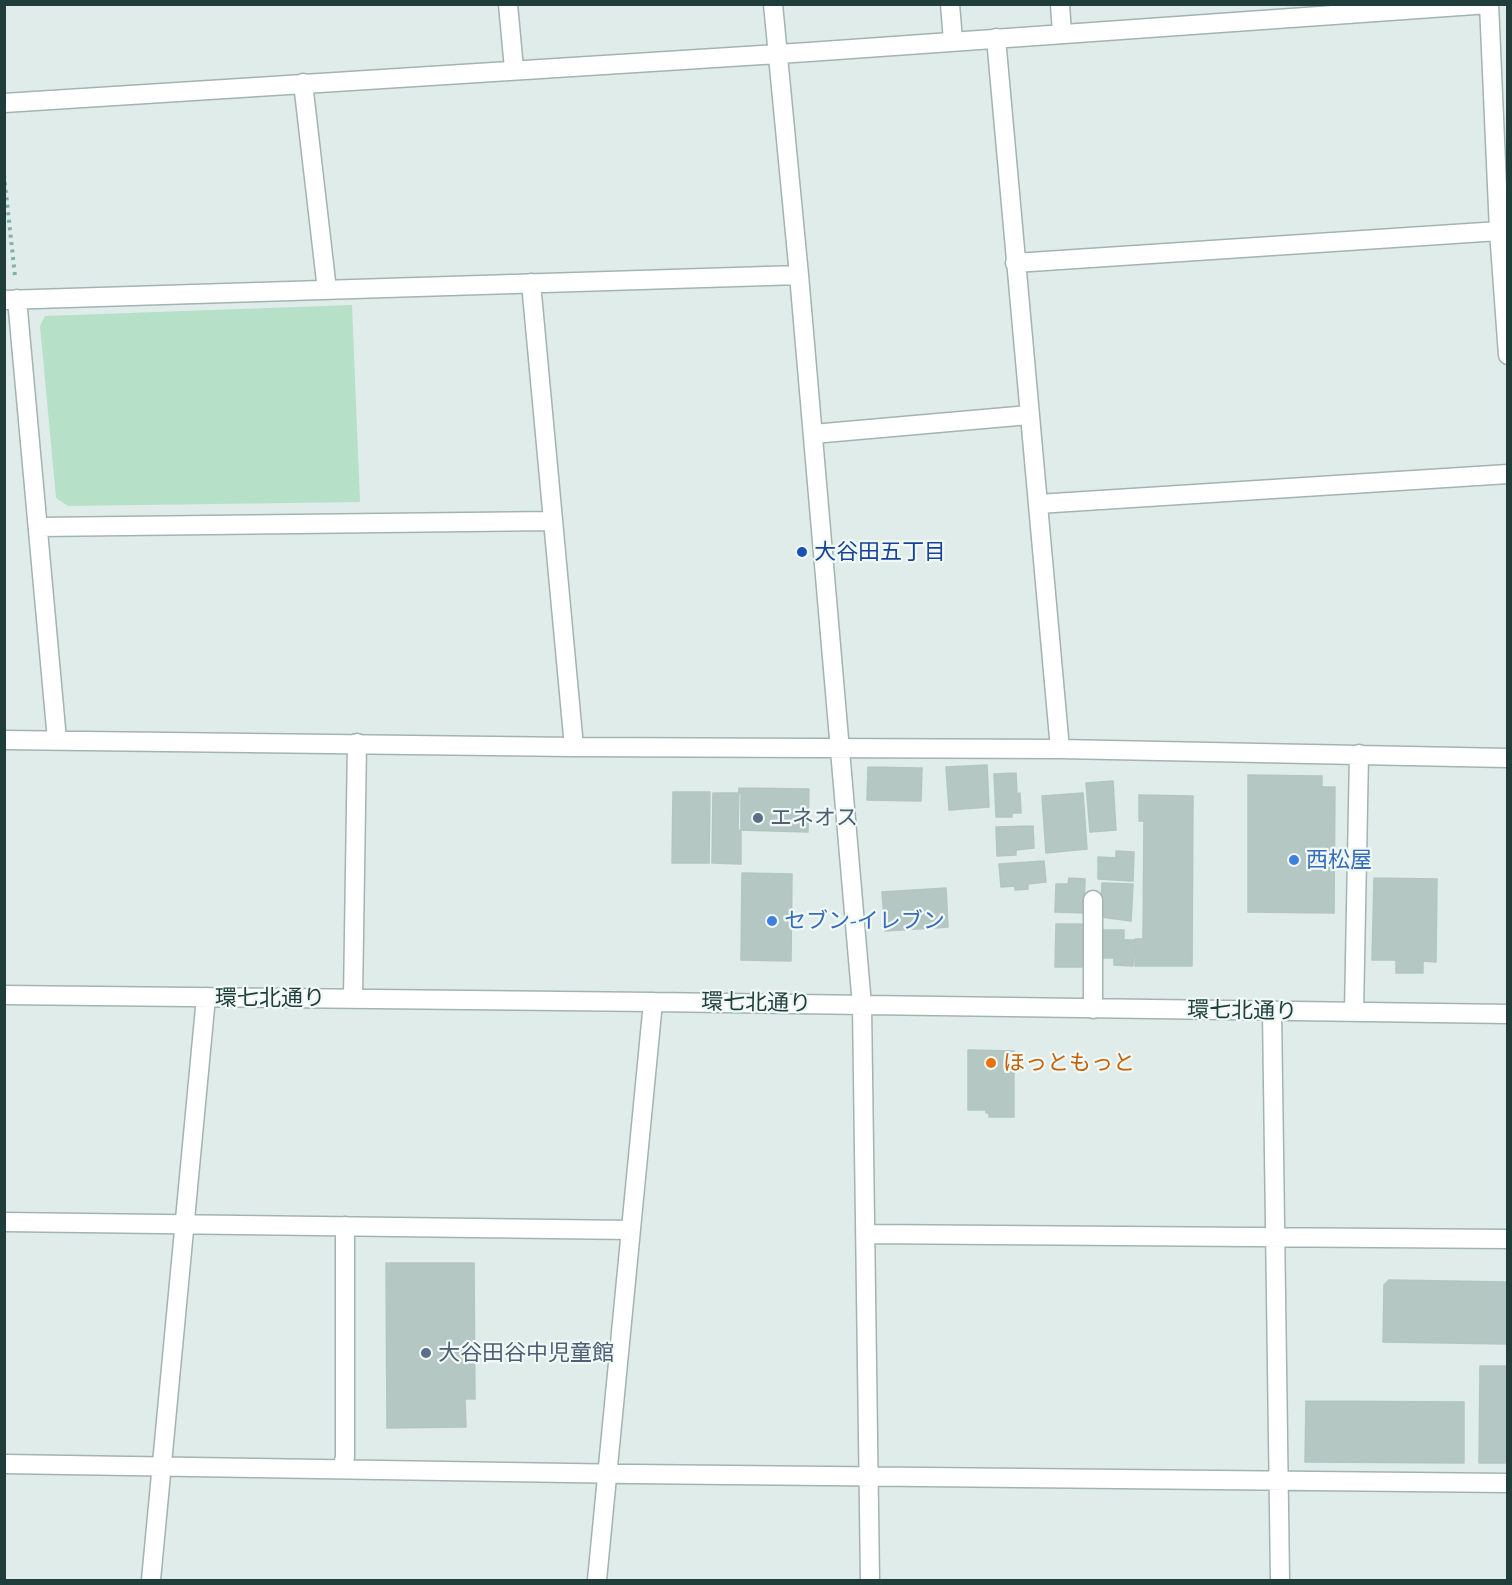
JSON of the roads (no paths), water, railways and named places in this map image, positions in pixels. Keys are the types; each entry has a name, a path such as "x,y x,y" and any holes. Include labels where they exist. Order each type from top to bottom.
{"street":[{"path":"508,4 514,69"},
{"path":"773,4 799,275 862,1005 870,1581"},
{"path":"950,4 953,41"},
{"path":"1060,4 1062,34"},
{"path":"4,103 1062,34 1277,13 1489,4 1499,231 1508,355"},
{"path":"996,38 1060,749"},
{"path":"303,83 327,290"},
{"path":"1016,263 1499,231"},
{"path":"57,740 39,527 11,300 799,275"},
{"path":"531,283 574,747"},
{"path":"813,434 1029,415"},
{"path":"1038,504 1508,474"},
{"path":"39,527 552,521"},
{"path":"4,740 574,747 1060,749 1508,758"},
{"path":"353,998 357,743"},
{"path":"1354,1012 1359,754"},
{"path":"1093,900 1093,1009"},
{"name":"環七北通り","path":"4,995 1508,1014"},
{"path":"151,1581 206,997"},
{"path":"597,1581 653,1002"},
{"path":"1272,1011 1280,1581"},
{"path":"4,1222 631,1230"},
{"path":"342,1469 345,1457 345,1226"},
{"path":"866,1234 1508,1239"},
{"path":"4,1464 1508,1483"}],"place":[{"name":"大谷田五丁目","path":"802,552"},
{"name":"エネオス","path":"758,818"},
{"name":"西松屋","path":"1294,860"},
{"name":"セブン-イレブン","path":"772,921"},
{"name":"ほっともっと","path":"991,1063"},
{"name":"大谷田谷中児童館","path":"426,1353"}]}
